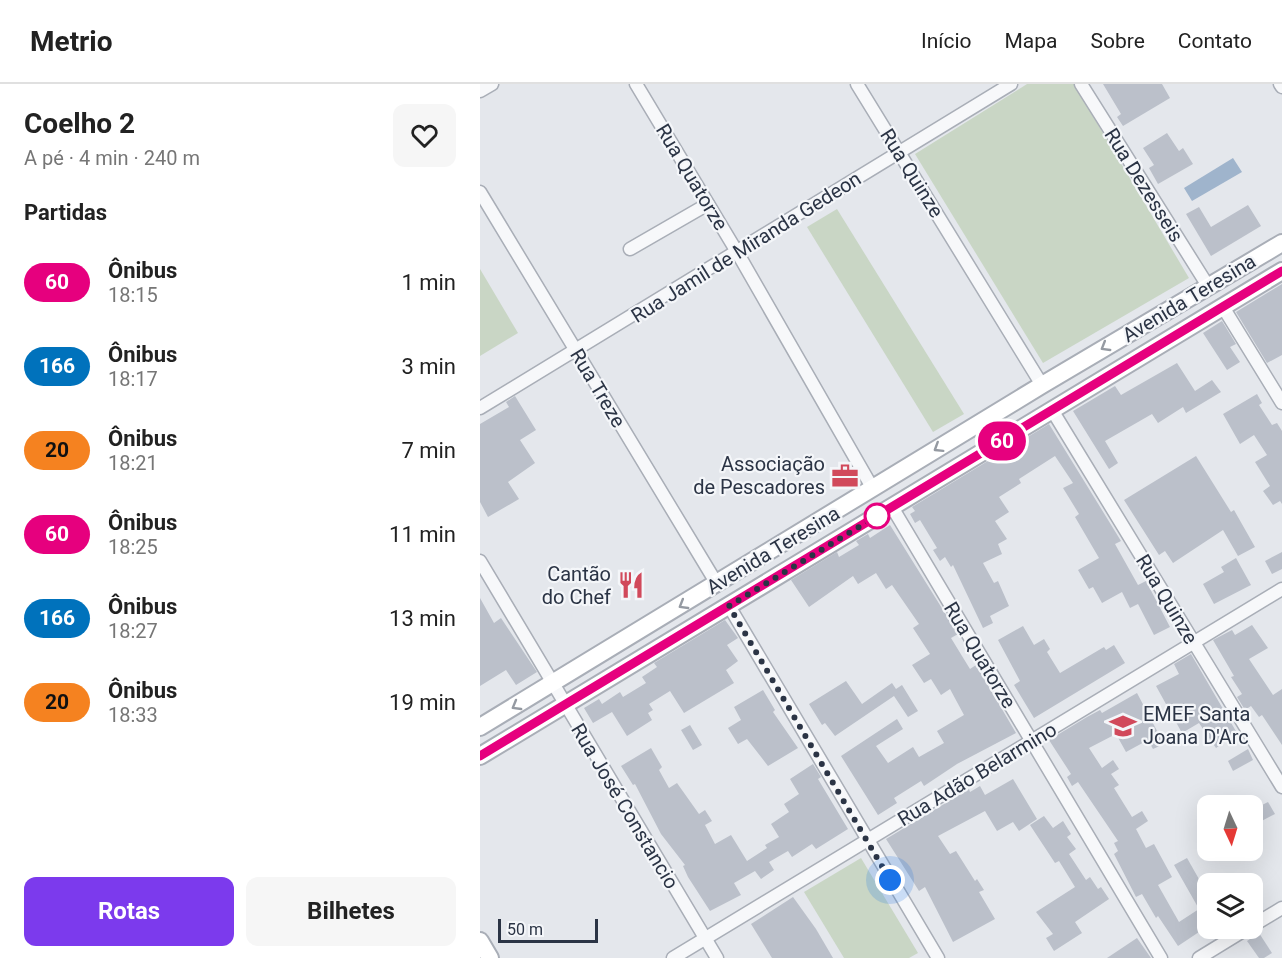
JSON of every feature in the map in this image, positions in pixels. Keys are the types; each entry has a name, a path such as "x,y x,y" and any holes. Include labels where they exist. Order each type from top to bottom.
{"main road":[{"name":"Avenida Teresina","path":"480,727 969,429 1282,243"},
{"name":"Avenida Teresina","path":"480,756 1282,271"},
{"path":"969,429 983,452"},
{"path":"480,941 490,958"}],"street":[{"path":"480,91 492,84"},
{"name":"Rua Quatorze","path":"636,84 737,252 873,489"},
{"name":"Rua Quinze","path":"857,84 1042,385"},
{"name":"Rua Jamil de Miranda Gedeon","path":"480,408 1011,84"},
{"name":"Rua Dezesseis","path":"1081,84 1208,286"},
{"name":"Rua Treze","path":"480,192 717,584"},
{"path":"630,249 708,204"},
{"path":"1223,307 1282,403"},
{"name":"Rua Quinze","path":"1052,411 1282,787"},
{"name":"Rua Quatorze","path":"892,507 1161,958"},
{"name":"Rua José Constancio","path":"480,561 564,706 717,958"},
{"name":"Rua Adão Belarmino","path":"673,958 1282,590"},
{"path":"729,606 866,841 938,958"},
{"path":"1263,919 1282,908"},
{"path":"1199,958 1230,939"}],"green space":[{"path":"1027,84 1074,84 1189,278 1043,363 915,154"},
{"path":"837,209 964,414 933,432 807,227"},
{"path":"480,269 518,333 480,356"},
{"path":"861,858 918,953 909,958 844,958 804,892"}],"water":[{"path":"1233,158 1242,172 1192,201 1184,188"}],"building":[{"path":"1103,84 1162,84 1170,98 1123,126 1117,117 1121,114"},
{"path":"1167,133 1179,151 1183,148 1193,164 1158,184 1149,168 1154,165 1143,148"},
{"path":"1248,205 1261,226 1211,256 1186,214 1199,207 1211,227"},
{"path":"1282,284 1282,355 1267,363 1236,312"},
{"path":"1222,321 1236,344 1230,347 1240,362 1227,370 1203,333"},
{"path":"1177,363 1195,391 1212,380 1221,392 1186,413 1183,407 1158,423 1152,414 1105,441 1118,463 1109,469 1073,411 1115,386 1121,395"},
{"path":"1257,394 1262,403 1259,405 1272,425 1277,423 1282,431 1282,504 1280,501 1273,505 1263,491 1270,486 1255,462 1267,455 1254,435 1240,444 1223,414"},
{"path":"515,396 536,430 520,440 535,463 508,482 519,499 488,517 480,502 480,424 509,407 506,402"},
{"path":"1049,424 1121,541 1115,544 1138,585 1146,581 1170,627 1154,635 1138,604 1130,608 1122,592 1102,603 1093,587 1089,589 1078,570 1099,558 1075,517 1079,514 1063,488 1073,483 1055,456 1019,479 1021,483 999,497 1009,512 995,521 1007,539 998,544 1002,554 983,563 994,583 998,581 1009,606 990,616 993,623 983,628 953,565 951,567 945,557 940,561 933,550 937,548 920,520 915,523 910,514 915,511 912,507"},
{"path":"1196,456 1231,512 1234,510 1255,547 1238,556 1223,530 1173,563 1165,551 1159,555 1124,500"},
{"path":"890,525 958,634 951,638 970,669 976,665 1016,733 957,764 924,786 921,781 894,798 897,803 878,815 841,756 897,719 903,729 876,746 888,763 913,747 919,757 944,743 937,731 964,715 950,689 941,695 931,679 924,683 912,665 930,654 913,628 919,624 892,585 886,589 876,573 858,584 853,576 809,607 791,580 837,552 839,557 859,545 856,541 868,534 870,538"},
{"path":"1282,552 1282,569 1272,574 1265,561"},
{"path":"1236,558 1251,585 1214,604 1203,584 1224,572 1221,567"},
{"path":"480,598 494,623 501,618 537,672 516,685 506,670 480,686"},
{"path":"725,620 738,638 727,645 738,661 726,670 734,683 684,713 670,691 649,704 653,710 648,713 652,720 627,736 612,712 593,723 584,708 599,699 602,704 620,692 623,697 646,683 642,677 657,667 654,663"},
{"path":"1252,625 1268,648 1249,659 1273,695 1282,689 1282,745 1262,715 1259,717 1251,706 1245,710 1237,697 1242,694 1231,677 1234,676 1213,640 1232,630 1235,635"},
{"path":"1023,626 1034,645 1044,639 1050,649 1047,652 1060,673 1104,647 1106,650 1114,645 1125,663 1034,718 1014,685 1020,681 998,640"},
{"path":"1191,654 1237,733 1216,748 1199,723 1182,733 1156,686 1179,674 1174,664"},
{"path":"846,681 862,704 892,683 896,689 902,685 918,711 908,717 894,696 835,736 825,723 822,725 809,704"},
{"path":"763,690 775,710 773,712 798,748 768,766 747,739 738,744 728,728 741,720 734,707"},
{"path":"1137,693 1164,744 1153,749 1148,740 1126,752 1116,734 1089,748 1102,768 1113,760 1119,769 1111,774 1119,785 1114,788 1132,817 1142,811 1148,821 1136,829 1146,848 1154,844 1172,877 1158,885 1179,922 1197,910 1197,933 1178,946 1158,916 1156,918 1142,894 1136,897 1114,854 1118,851 1114,843 1118,841 1078,782 1072,786 1067,777 1071,774 1049,740 1100,710 1102,713"},
{"path":"690,725 702,745 693,750 681,730"},
{"path":"651,748 662,767 659,770 669,788 677,783 699,814 705,810 712,821 705,825 715,844 731,835 747,861 767,848 765,845 779,837 771,824 789,812 784,804 799,794 790,779 813,764 821,777 818,779 848,829 816,849 812,844 792,857 788,851 769,862 774,870 761,879 755,871 734,883 741,895 710,911 688,877 683,866 685,865 661,834 635,784 633,785 621,766"},
{"path":"1248,749 1253,760 1233,771 1228,761"},
{"path":"1013,779 1037,819 1019,831 1013,822 997,831 985,811 938,836 950,854 956,851 975,881 977,879 984,890 979,892 995,919 953,942 925,887 919,891 886,839 969,789 970,792 980,786 985,795"},
{"path":"1268,802 1275,814 1263,820 1263,804"},
{"path":"1044,816 1053,828 1063,821 1071,834 1067,837 1076,849 1069,854 1086,880 1090,877 1109,899 1075,922 1082,933 1054,951 1046,938 1053,934 1036,912 1075,887 1059,861 1055,863 1030,825"},
{"path":"1187,858 1197,876 1197,905 1174,865"},
{"path":"793,897 833,958 772,958 751,924"},
{"path":"1137,938 1151,958 1107,958"},
{"path":"1263,939 1272,953 1259,958 1247,941"}],"bus line":[{"name":"60","path":"480,756 1282,271"}],"place":[{"name":"Associação de Pescadores","path":"845,476"},
{"name":"Cantão do Chef","path":"631,585"},
{"name":"EMEF Santa Joana D'Arc","path":"1123,726"}],"route":[{"path":"877,516 729,606 890,880"}]}
